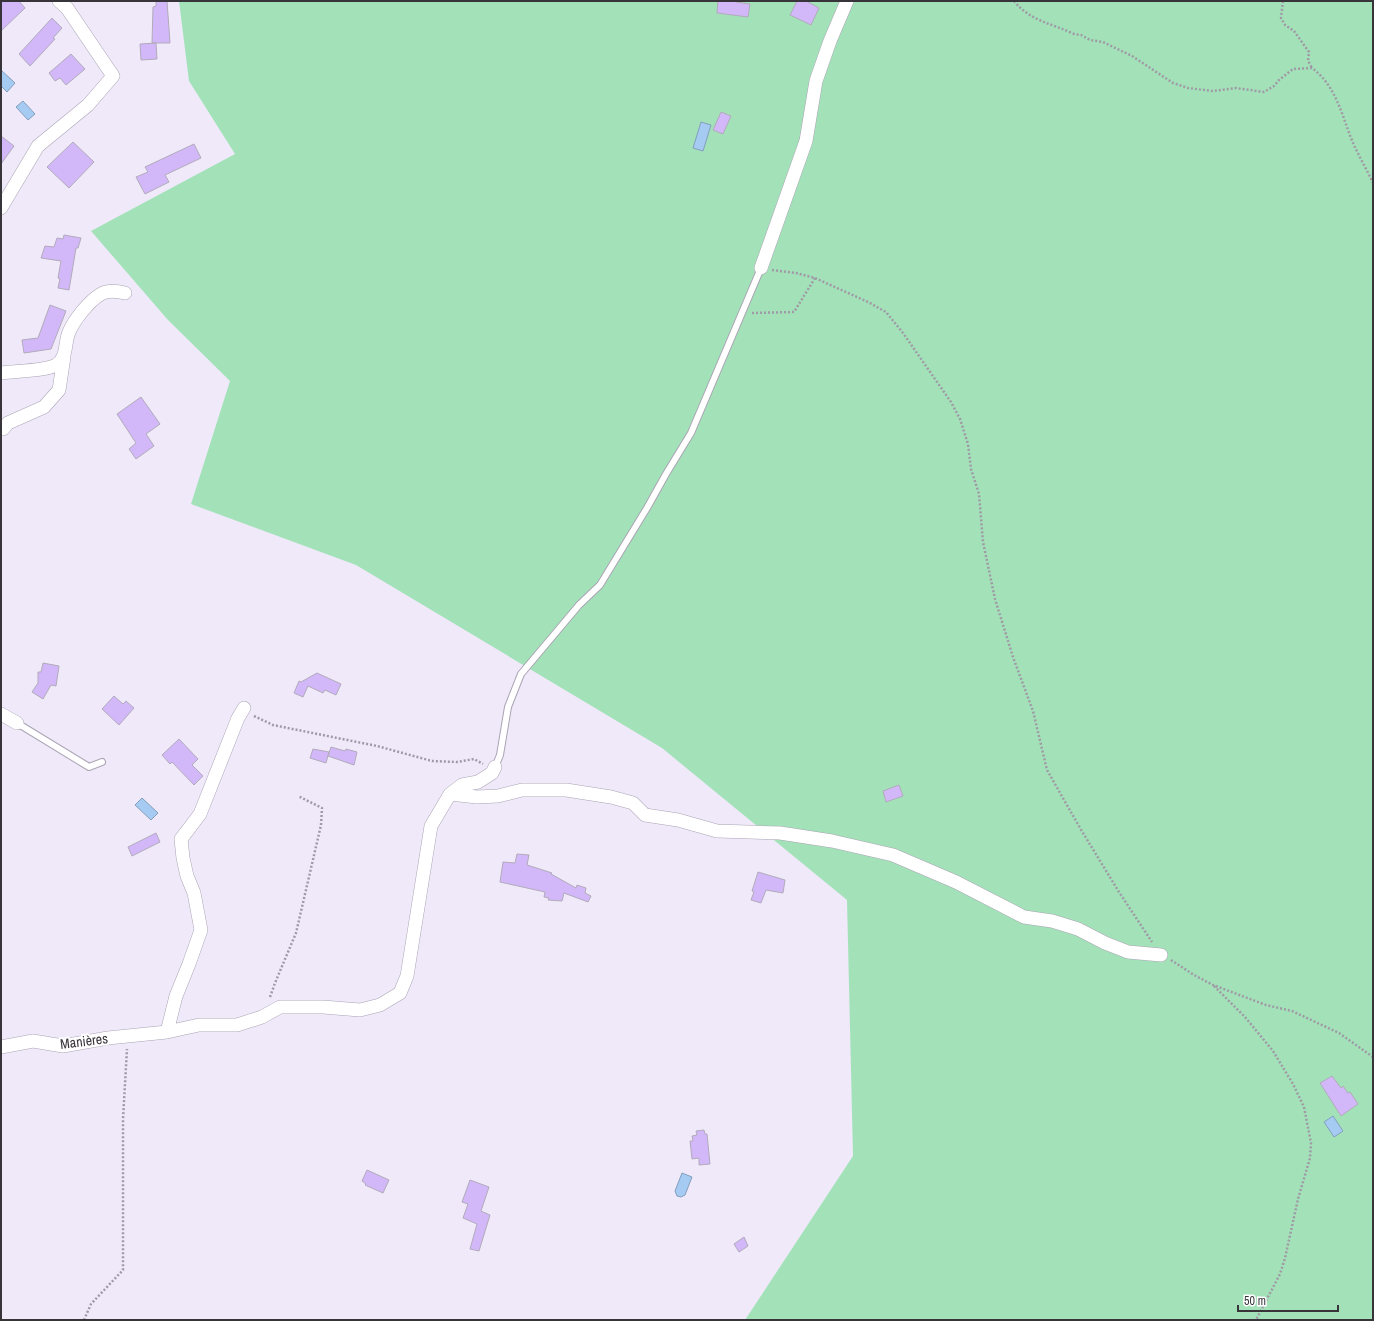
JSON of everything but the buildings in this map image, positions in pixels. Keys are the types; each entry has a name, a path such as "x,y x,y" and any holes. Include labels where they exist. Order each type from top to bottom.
{"street":[{"path":"1,208 38,146 88,105 113,76 67,8 59,1"},
{"path":"761,268 806,141 816,81 830,41 847,1"},
{"path":"3,429 8,423 44,407 59,390 69,332 84,309 101,294 115,291 124,293"},
{"path":"1,373 55,366 64,358"},
{"path":"167,1032 176,996 190,964 200,930 194,893 187,876 183,858 181,839 200,814 238,718 243,709"},
{"path":"1,714 17,723"},
{"path":"450,794 462,785 478,782 492,773 494,769"},
{"path":"450,794 477,797 498,796 522,790 566,790 611,797 626,801 633,803 645,815 678,820 717,831 780,833 832,840 893,855 956,882 1024,916 1052,921 1078,929 1105,943 1128,952 1161,955"},
{"name":"Manières","path":"1,1048 33,1041 63,1046 128,1036 167,1032 199,1025 237,1025 264,1015 280,1007 324,1006 360,1010 380,1005 400,993 407,976 418,915 431,826 450,794"}],"lane":[{"path":"494,769 500,755 508,707 521,674 579,605 600,585 691,433 761,268"},
{"path":"17,723 89,767 102,762"}],"path":[{"path":"1014,1 1031,17 1074,34 1081,35 1090,40 1103,42 1132,56 1173,83 1188,88 1212,91 1236,88 1264,92 1274,86 1293,69 1312,68"},
{"path":"1283,1 1281,18 1285,25 1294,31 1309,52 1308,61 1312,68 1320,74 1332,89 1352,139 1373,182"},
{"path":"761,268 796,273 815,278 868,302 886,312 935,378 960,419 968,444 971,469 979,494 983,542 995,599 1012,657 1033,711 1047,770 1119,892 1161,955 1174,961 1194,976 1214,985 1266,1005 1292,1011 1339,1033 1373,1057"},
{"path":"742,314 794,312 815,278"},
{"path":"243,709 273,725 377,746 432,762 457,762 474,759 494,769"},
{"path":"264,1015 275,983 296,933 321,825 322,808 298,796"},
{"path":"1214,985 1273,1050 1293,1084 1304,1107 1311,1143 1310,1158 1298,1199 1285,1258 1280,1274 1256,1320"},
{"path":"84,1320 91,1304 123,1270 123,1119 128,1036"}],"green space":[{"path":"179,1 1373,1 1373,1320 745,1320 853,1156 847,900 662,748 356,565 191,504 230,381 168,320 91,231 235,154 189,81"}],"water":[{"path":"1,70 15,83 7,92 1,86"},
{"path":"23,101 35,114 28,120 16,107"},
{"path":"701,122 711,125 703,151 693,148"},
{"path":"142,798 158,813 151,820 135,805"},
{"path":"1333,1116 1343,1131 1334,1137 1324,1122"},
{"path":"682,1173 692,1177 685,1195 681,1197 677,1196 675,1191"}]}
